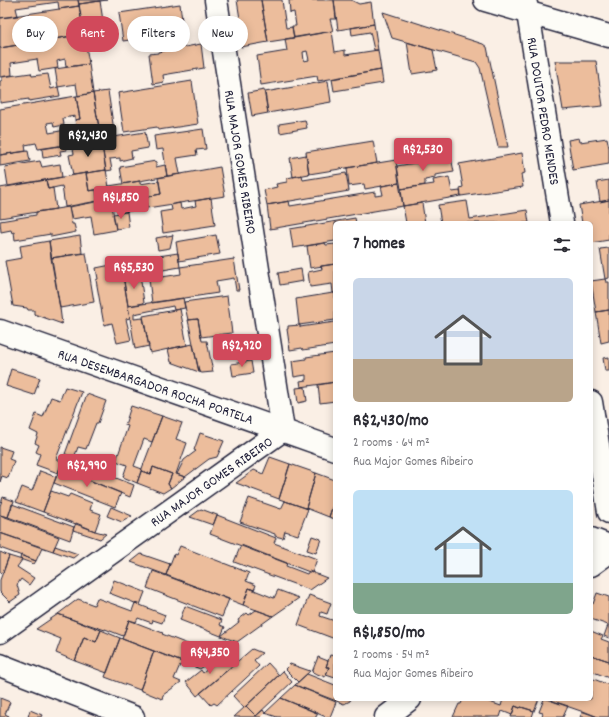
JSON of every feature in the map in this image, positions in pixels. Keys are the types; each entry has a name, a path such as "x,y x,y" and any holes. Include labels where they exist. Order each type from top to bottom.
{"street":[{"name":"RUA MAJOR GOMES RIBEIRO","path":"0,632 283,430 216,0"},
{"path":"485,0 526,6 609,36"},
{"name":"RUA DOUTOR PEDRO MENDES","path":"526,6 562,221"},
{"name":"RUA DESEMBARGADOR ROCHA PORTELA","path":"0,331 333,448"},
{"path":"593,414 609,512"},
{"path":"593,540 609,546"},
{"path":"593,564 609,552"},
{"path":"0,665 133,717"},
{"path":"386,717 407,701"}],"building":[{"path":"0,0 78,0 79,6 59,9 58,2 16,8 18,16 0,18"},
{"path":"78,0 107,0 79,4"},
{"path":"237,0 261,0 268,42 248,46 248,16 240,16"},
{"path":"261,0 282,0 286,28 292,27 294,38 268,42"},
{"path":"289,0 334,0 336,19 330,19 333,31 294,38 292,26 296,26 294,12 290,13"},
{"path":"334,0 351,0 359,4 371,2 374,24 338,30"},
{"path":"100,1 102,16 81,16 79,4"},
{"path":"180,4 181,16 127,16 127,40 123,41 119,13"},
{"path":"79,6 81,16 66,16 66,37 58,38 58,16 13,16"},
{"path":"383,12 483,44 487,47 508,147 498,147 480,68 476,62 392,38"},
{"path":"12,16 12,46 0,48 0,18"},
{"path":"374,24 378,50 374,50 370,32 352,35 351,28"},
{"path":"332,31 335,52 345,50 345,55 378,50 381,70 318,81 317,76 261,85 257,56 287,51 285,39","holes":["307,51 309,60 304,61 303,52"]},
{"path":"66,37 66,52 87,52 89,64 66,67 65,59 57,61 58,68 39,71 37,59 11,63 12,75 0,77 0,48 12,46 12,52 58,52 58,38"},
{"path":"407,42 433,50 437,70 412,74"},
{"path":"198,45 198,52 202,52 204,68 163,75 164,82 153,84 149,54 158,52 190,52 190,46"},
{"path":"555,61 596,61 603,106 563,110"},
{"path":"89,64 93,93 78,96 76,84 58,87 55,69"},
{"path":"381,70 383,83 334,91 332,79"},
{"path":"31,73 32,76 48,74 51,89 58,87 60,96 29,101 29,99 0,103 0,81 2,81 2,77"},
{"path":"192,81 198,124 158,130 157,127 124,132 118,93"},
{"path":"328,81 331,102 268,113 265,92"},
{"path":"264,90 268,113 252,116 248,93"},
{"path":"108,91 115,137 101,139 93,93"},
{"path":"93,93 101,139 79,143 75,120 80,119 76,96"},
{"path":"76,96 80,119 75,120 75,116 63,118 64,125 54,127 53,122 47,123 49,133 77,128 79,143 38,149 36,143 25,145 26,151 0,155 0,109"},
{"path":"305,120 307,128 280,133 279,124"},
{"path":"203,129 206,149 196,150 197,155 177,158 180,174 167,176 163,149 156,150 154,136"},
{"path":"145,132 148,148 131,151 132,158 120,161 120,158 110,159 112,170 106,171 101,139"},
{"path":"579,138 580,142 607,138 609,148 609,164 573,170 568,140"},
{"path":"101,139 106,170 73,175 69,155 74,154 72,144"},
{"path":"373,141 377,163 309,174 306,152"},
{"path":"66,145 67,150 60,151 61,155 43,158 42,149"},
{"path":"28,151 30,161 0,166 0,155"},
{"path":"522,153 525,173 521,174 523,187 461,196 460,188 463,187 459,164"},
{"path":"306,155 309,174 293,177 290,158"},
{"path":"451,157 454,172 435,175 435,178 425,180 425,185 401,189 397,166"},
{"path":"396,160 399,183 365,189 364,184 349,186 347,168"},
{"path":"40,161 42,167 60,164 62,177 8,186 5,167"},
{"path":"156,161 156,167 165,165 167,176 123,184 120,167"},
{"path":"220,167 225,196 147,208 145,197 161,194 158,178"},
{"path":"106,170 109,187 89,191 86,173"},
{"path":"86,173 89,191 96,190 98,201 65,207 62,186 48,189 46,180"},
{"path":"346,173 349,191 267,205 264,190 277,187 276,184 287,182 287,178 302,175 303,180"},
{"path":"449,177 452,192 460,191 461,196 403,206 401,189 434,184 433,180"},
{"path":"46,180 48,189 53,188 56,209 0,218 0,188"},
{"path":"609,180 609,200 600,202 597,182"},
{"path":"140,181 140,184 159,181 161,194 145,197 147,208 118,213 115,196 111,197 109,186"},
{"path":"399,183 403,206 270,229 267,205 289,201 290,206 375,192 375,196 383,195 381,186"},
{"path":"211,198 215,225 163,233 160,212 172,210 171,205 180,203 181,209 196,206 195,201"},
{"path":"111,199 116,230 94,234 91,216 72,219 69,207"},
{"path":"609,200 609,240 593,243 593,221 582,221 579,205"},
{"path":"467,201 470,219 527,210 529,221 441,221 438,205"},
{"path":"422,203 425,221 406,221 403,206"},
{"path":"69,207 72,224 74,224 76,232 51,237 51,234 15,240 14,232 12,233 11,230 1,232 0,221 36,215 36,212"},
{"path":"127,212 129,227 116,229 113,214"},
{"path":"355,218 356,221 337,221"},
{"path":"333,222 333,241 293,248 290,229"},
{"path":"173,235 170,248 158,250 156,238"},
{"path":"216,235 220,254 179,261 176,242"},
{"path":"80,236 82,253 51,258 49,241"},
{"path":"49,241 62,324 34,314 34,310 13,306 5,261 22,258 20,246"},
{"path":"325,243 326,245 333,244 333,264 310,268 307,246"},
{"path":"609,248 609,278 605,279 600,249"},
{"path":"86,253 94,302 60,308 51,258"},
{"path":"178,253 180,267 129,276 126,261"},
{"path":"234,259 239,290 236,290 234,278 216,281 218,293 152,303 149,279 181,274 180,267"},
{"path":"121,263 130,318 126,319 131,340 117,343 112,323 104,325 96,280 98,279 96,268"},
{"path":"333,264 333,293 332,284 310,287 308,272 322,269 321,266"},
{"path":"301,269 303,281 280,285 278,273"},
{"path":"140,274 144,303 128,306 123,276"},
{"path":"605,279 606,282 609,282 609,310 596,312 593,293 593,281"},
{"path":"333,293 333,320 299,325 296,299"},
{"path":"227,296 232,333 201,337 198,319 188,320 184,302"},
{"path":"183,298 185,308 174,310 173,306 134,314 134,319 143,318 149,346 135,349 128,306"},
{"path":"180,309 187,345 150,353 143,316"},
{"path":"609,310 609,341 601,343 596,312"},
{"path":"198,319 202,341 207,341 213,372 199,372 188,320"},
{"path":"333,322 333,345 303,350 302,348 290,350 287,329 288,326 300,325 300,327"},
{"path":"193,344 199,372 171,362 168,349"},
{"path":"333,353 333,382 301,387 300,381 306,380 306,375 294,377 292,361 306,359 306,357"},
{"path":"609,357 609,371 605,371 603,358"},
{"path":"251,361 253,373 233,376 231,364"},
{"path":"11,369 40,378 34,395 6,386"},
{"path":"333,382 333,401 320,403 318,385"},
{"path":"65,387 82,392 56,459 62,461 58,473 36,465 40,454 36,452 39,445 35,443 38,434 30,430 36,414 43,417 51,397 60,400"},
{"path":"305,387 307,401 298,403 296,388"},
{"path":"87,394 106,401 86,449 78,447 74,458 65,454"},
{"path":"131,406 162,416 152,442 144,439 134,466 142,469 137,483 123,477 127,465 116,461 128,426 125,425"},
{"path":"162,416 182,423 176,439 187,443 176,474 185,477 171,488 168,484 172,474 153,467 151,474 141,471"},
{"path":"200,433 224,441 217,457 209,459 185,477 177,474 184,460 196,451 194,450"},
{"path":"0,447 12,451 9,459 14,461 8,478 2,476 0,482"},
{"path":"270,457 290,464 279,499 236,483 254,470 263,474"},
{"path":"70,460 134,485 130,497 66,471"},
{"path":"290,464 316,473 306,508 279,499"},
{"path":"153,467 172,474 168,484 171,488 163,493 137,483 141,471 151,474"},
{"path":"60,468 121,493 115,507 54,483"},
{"path":"40,471 56,477 43,512 16,502 22,487 32,491"},
{"path":"316,473 333,479 333,505 329,517 306,508"},
{"path":"51,491 68,497 70,494 92,503 90,510 101,514 95,531 43,512"},
{"path":"3,497 14,501 8,517 0,515 0,506"},
{"path":"249,498 281,509 285,501 308,509 298,535 285,531 283,538 240,522"},
{"path":"12,504 74,527 70,540 8,517"},
{"path":"333,505 333,518 329,517"},
{"path":"111,507 132,516 122,522 107,516"},
{"path":"201,509 217,515 213,525 190,517"},
{"path":"0,515 59,537 53,551 0,533"},
{"path":"217,515 276,538 274,543 317,559 312,573 210,534"},
{"path":"76,523 106,534 100,539 73,530"},
{"path":"0,533 42,548 36,561 0,548"},
{"path":"312,536 321,539 316,553 307,550"},
{"path":"241,545 287,563 286,566 307,574 309,571 327,578 310,590 234,562"},
{"path":"55,546 78,554 73,558 53,551"},
{"path":"180,546 249,573 246,581 256,585 254,590 249,588 243,605 166,575 174,554 176,555"},
{"path":"0,552 9,556 3,573 0,572"},
{"path":"141,554 170,564 166,575 131,562"},
{"path":"21,555 36,561 34,564 20,559"},
{"path":"9,556 22,560 17,567 34,578 29,585 21,579 17,585 20,595 10,602 0,592 0,580"},
{"path":"153,571 229,599 222,617 147,588"},
{"path":"114,580 145,592 140,605 109,593"},
{"path":"249,588 274,598 278,590 299,598 273,616 243,605"},
{"path":"597,593 609,597 609,638 604,636 608,625 593,620 593,604"},
{"path":"309,595 331,603 327,614 321,612 320,616 333,620 333,638 298,625"},
{"path":"97,598 132,611 135,603 165,615 162,623 153,620 152,623 138,618 136,622 129,620 123,636 105,629 86,625 58,614 78,599 94,605"},
{"path":"185,606 222,620 220,625 225,627 221,636 180,620"},
{"path":"256,610 273,616 237,642 221,636 239,622 238,620 247,613 249,615"},
{"path":"58,614 101,630 96,642 84,637 75,661 56,653 61,639 36,629"},
{"path":"129,620 218,656 200,669 122,639"},
{"path":"101,630 120,638 107,673 75,661 84,637 96,642"},
{"path":"593,632 603,636 601,639 609,642 609,661 593,656"},
{"path":"120,638 154,651 140,690 105,677"},
{"path":"252,649 262,653 254,660 259,666 217,705 214,703 211,705 200,693"},
{"path":"154,651 185,663 183,667 180,665 174,679 181,682 163,695 162,699 140,690"},
{"path":"226,653 235,664 197,696 186,682 201,670 203,673"},
{"path":"330,655 333,656 333,677 326,675 329,667 326,667"},
{"path":"593,656 609,661 609,678 593,672"},
{"path":"318,657 328,661 326,667 329,667 325,677 312,672"},
{"path":"268,663 279,675 244,708 233,696"},
{"path":"290,664 310,671 298,682 285,669"},
{"path":"283,671 292,682 256,716 246,706"},
{"path":"307,674 333,684 333,700 295,685"},
{"path":"593,679 609,685 609,717 598,717 552,701 593,701"},
{"path":"295,685 336,702 330,717 326,717 281,698"},
{"path":"0,698 10,702 5,714 9,717 0,717"},
{"path":"281,698 318,713 316,717 277,717 265,713"},
{"path":"336,701 350,701 344,704"},
{"path":"462,701 487,701 501,706 502,701 538,701 534,711 515,706 512,715 502,711 500,717 453,717 459,704 461,704"},
{"path":"543,701 553,701 568,706 563,717 542,717 543,713 539,712"},
{"path":"246,706 256,716 263,710 265,713 261,717 234,717"},
{"path":"515,706 534,711 532,717 511,717"},
{"path":"30,710 42,715 41,717 28,717"},
{"path":"583,711 598,717 580,717"}]}
